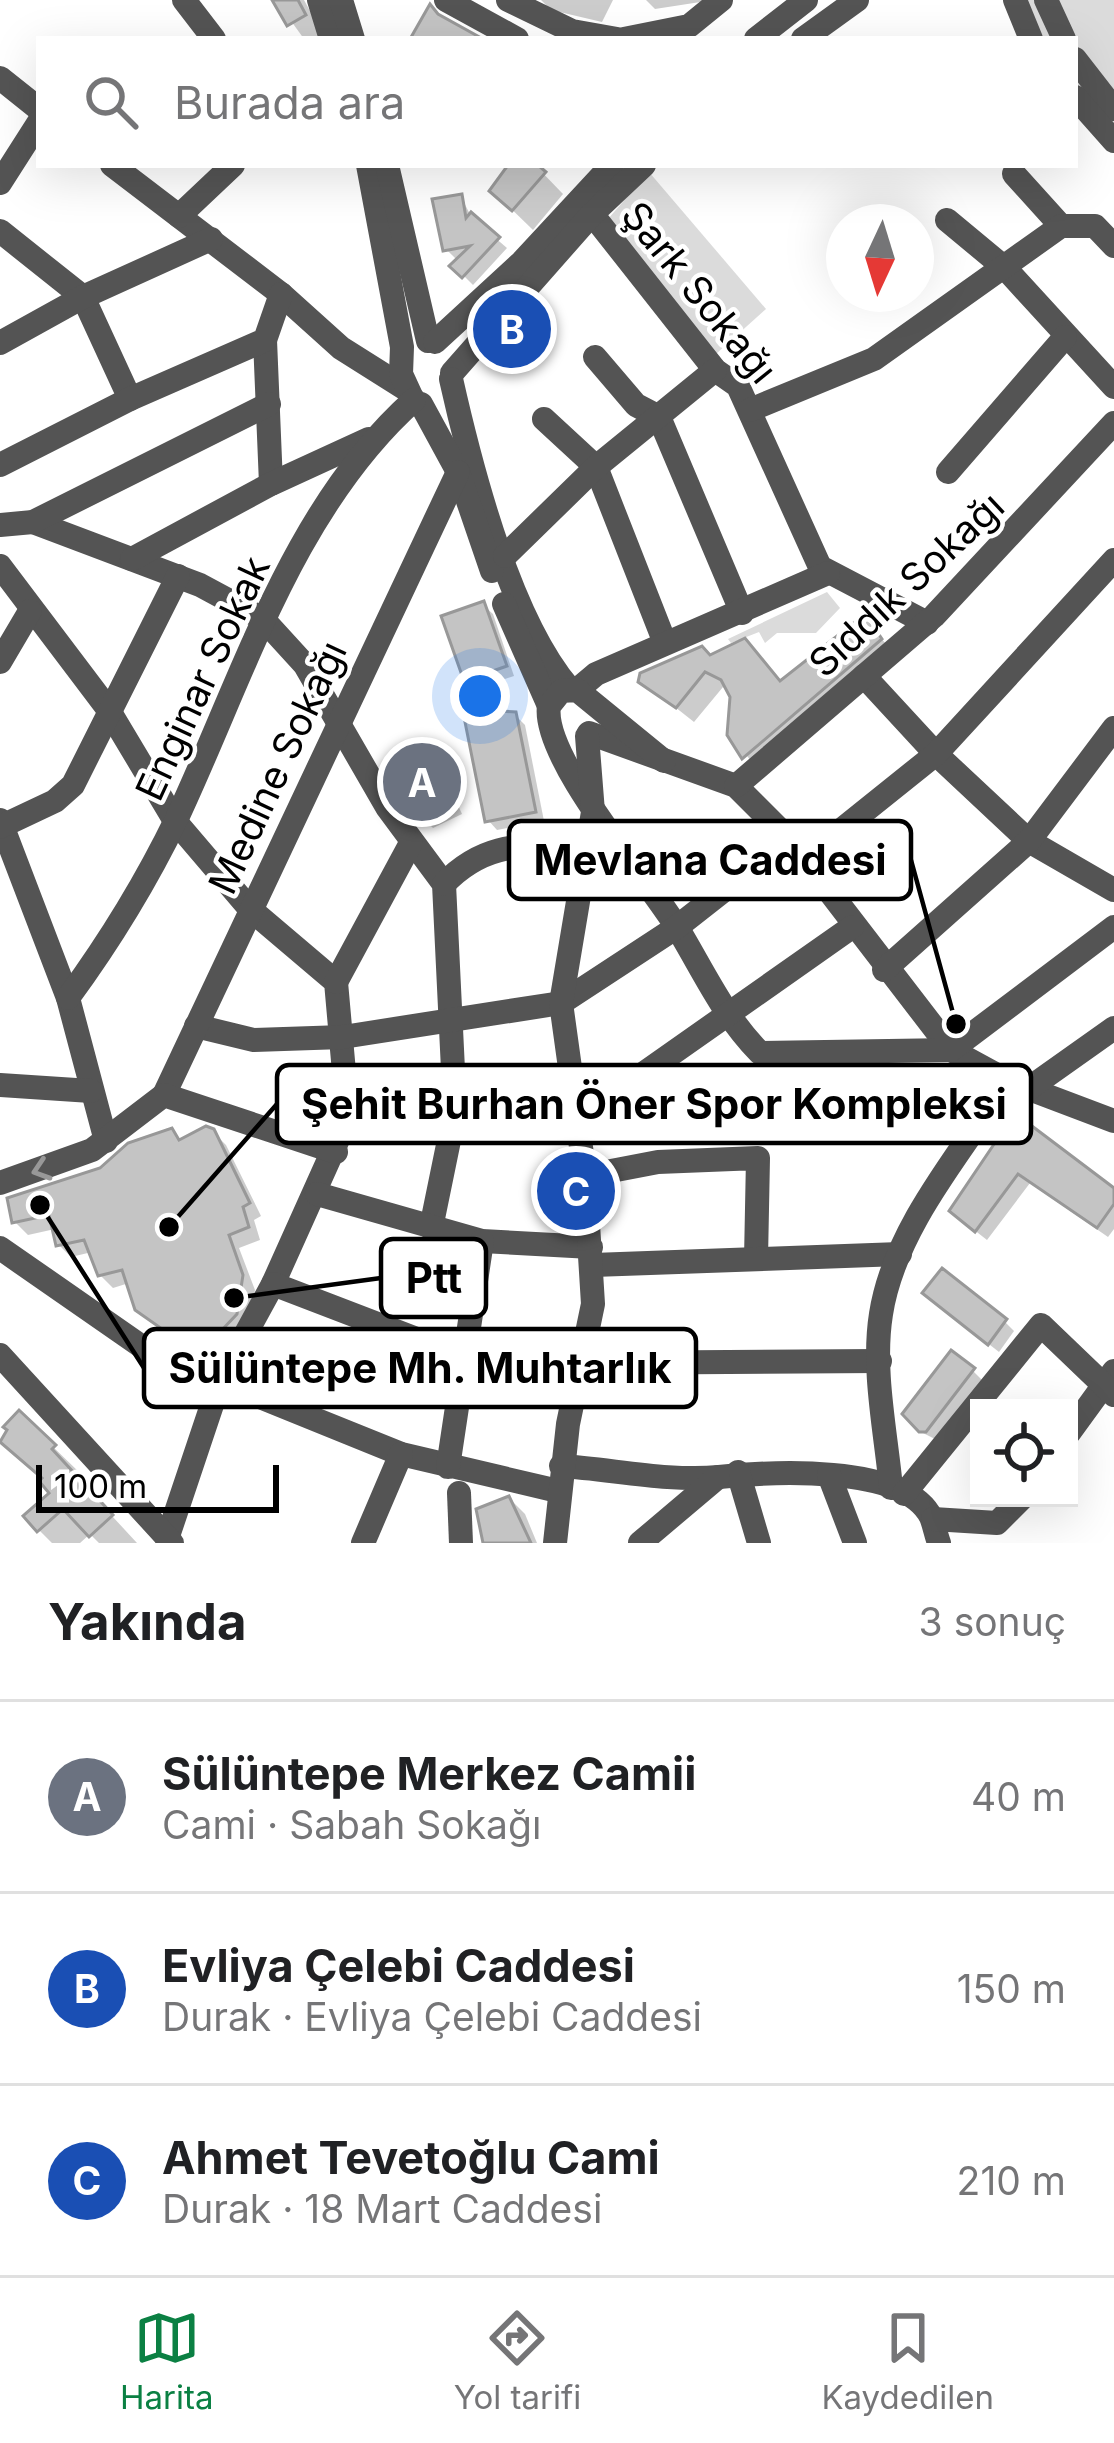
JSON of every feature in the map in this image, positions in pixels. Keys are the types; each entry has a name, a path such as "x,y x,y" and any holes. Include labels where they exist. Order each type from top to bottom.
{"street":[{"path":"184,0 212,36"},
{"path":"319,0 330,36"},
{"path":"341,0 352,36"},
{"path":"446,0 512,36"},
{"path":"508,0 572,31 603,36"},
{"path":"652,36 704,31 721,0"},
{"path":"760,36 806,0"},
{"path":"807,36 857,0"},
{"path":"1015,0 1030,36"},
{"path":"1046,0 1063,36"},
{"path":"1078,63 1114,109"},
{"path":"0,78 36,107"},
{"path":"1078,100 1114,141"},
{"path":"0,183 36,127"},
{"path":"116,168 281,294 340,348 409,383 442,393 592,214 641,168"},
{"path":"179,216 230,168"},
{"path":"369,168 409,383 458,472 504,605 549,706 555,734 593,812 677,927 726,1018 760,1053 950,1050 1114,927"},
{"path":"388,168 432,342 452,376 464,440 546,661 664,761"},
{"path":"409,383 432,342 522,262 609,168"},
{"path":"1014,174 1061,226"},
{"name":"Şark Sokağı","path":"592,214 715,370 738,386 787,503 828,574"},
{"path":"947,220 1006,269 1114,387"},
{"path":"750,410 874,359 1061,226 1095,226 1114,247"},
{"path":"0,231 83,297 130,400"},
{"path":"0,343 83,297 211,239"},
{"path":"271,484 266,340 281,294"},
{"path":"948,472 1064,337"},
{"path":"0,465 266,340"},
{"path":"595,357 636,405 659,417 742,613"},
{"path":"505,556 596,467 715,370"},
{"name":"Enginar Sokak","path":"68,998 100,955 175,821 263,619 329,500 409,383"},
{"path":"0,525 33,522 269,404"},
{"path":"544,419 596,467 664,643"},
{"name":"Sıddık Sokağı","path":"736,786 927,622 1114,423"},
{"path":"132,559 271,484 371,438"},
{"name":"Medine Sokağı","path":"164,1095 336,722 458,472"},
{"path":"33,522 178,576 263,619 304,665 411,843 444,884 455,1111 431,1228"},
{"path":"196,1027 254,1040 343,1037 561,1003 936,754 1114,560"},
{"path":"0,566 108,710 175,821 250,909 336,982"},
{"path":"549,706 664,643 828,574 927,622"},
{"path":"106,1141 68,998 1,824 56,801 73,785 178,576"},
{"path":"0,662 30,611"},
{"path":"864,676 936,754 1029,842 1114,890"},
{"path":"555,1543 560,1478 584,1363 592,1256 561,1003 593,812 583,690"},
{"path":"884,970 1029,842 1114,728"},
{"path":"555,734 588,735 736,786 797,849 884,970 950,1050 1018,1085 1114,1121"},
{"path":"172,1542 220,1381 273,1284 348,1117 336,982 411,843"},
{"path":"444,884 463,863 490,849 589,844"},
{"path":"576,1121 852,927"},
{"path":"897,1491 880,1360 881,1314 900,1254 1018,1085 1114,1028"},
{"path":"0,1061 5,1086 91,1090"},
{"path":"0,1183 106,1141 164,1095 336,1152"},
{"path":"585,1176 658,1162 758,1158 756,1259"},
{"path":"316,1194 482,1241 592,1256 756,1259 900,1254"},
{"path":"448,1467 482,1241"},
{"path":"0,1248 151,1352 401,1454 448,1467 560,1478 829,1475 897,1491 936,1531 997,1523 1013,1507"},
{"path":"273,1284 466,1358"},
{"path":"897,1491 1041,1325 1110,1384 1078,1422"},
{"path":"0,1355 172,1542"},
{"path":"584,1363 880,1360"},
{"path":"363,1543 401,1454"},
{"path":"636,1542 728,1475"},
{"path":"728,1475 759,1543"},
{"path":"829,1475 855,1543"},
{"path":"459,1493 461,1543"}],"shaded area":[{"path":"1024,0 1114,0 1114,131 1078,89 1078,36 1039,36"},
{"path":"649,172 766,309 716,354 607,220"},
{"path":"827,592 840,608 816,633 777,633 765,643 759,632 731,643 728,639"}],"building":[{"path":"272,0 298,0 306,15 287,26"},
{"path":"430,4 438,14 478,36 412,36"},
{"path":"506,168 546,172 512,211 489,191"},
{"path":"462,194 466,218 471,212 500,237 462,278 449,266 470,246 443,251 432,199"},
{"path":"484,601 507,666 464,681 441,616"},
{"path":"865,614 882,639 742,759 727,735 730,697 721,680 705,672 676,708 638,682 640,673 702,646 710,655 745,638 780,681"},
{"path":"500,711 516,712 536,812 485,822 465,722"},
{"path":"427,747 451,801 417,816 393,762"},
{"path":"1020,1117 1114,1188 1114,1204 1097,1228 1018,1174 975,1232 949,1211 1011,1119"},
{"path":"206,1126 214,1129 250,1203 243,1207 249,1227 229,1235 243,1275 237,1314 220,1332 190,1341 166,1337 165,1331 135,1310 122,1270 98,1276 84,1240 56,1246 49,1215 12,1223 7,1198 100,1168 128,1143 172,1128 179,1140"},
{"path":"942,1268 1007,1319 988,1345 922,1293"},
{"path":"951,1350 975,1368 926,1432 919,1432 902,1414"},
{"path":"19,1410 56,1445 52,1449 113,1515 89,1537 63,1509 37,1532 23,1516 49,1493 39,1481 42,1478 0,1442 7,1430 3,1427"},
{"path":"509,1496 531,1543 483,1543 476,1509"}],"place":[{"name":"Evliya Çelebi Caddesi","path":"512,329"},
{"name":"Sülüntepe Merkez Camii","path":"422,782"},
{"name":"Mevlana Caddesi","path":"956,1024"},
{"name":"Ahmet Tevetoğlu Cami","path":"576,1191"},
{"name":"Sülüntepe Mh. Muhtarlık","path":"40,1205"},
{"name":"Şehit Burhan Öner Spor Kompleksi","path":"169,1227"},
{"name":"Ptt","path":"234,1298"}]}
